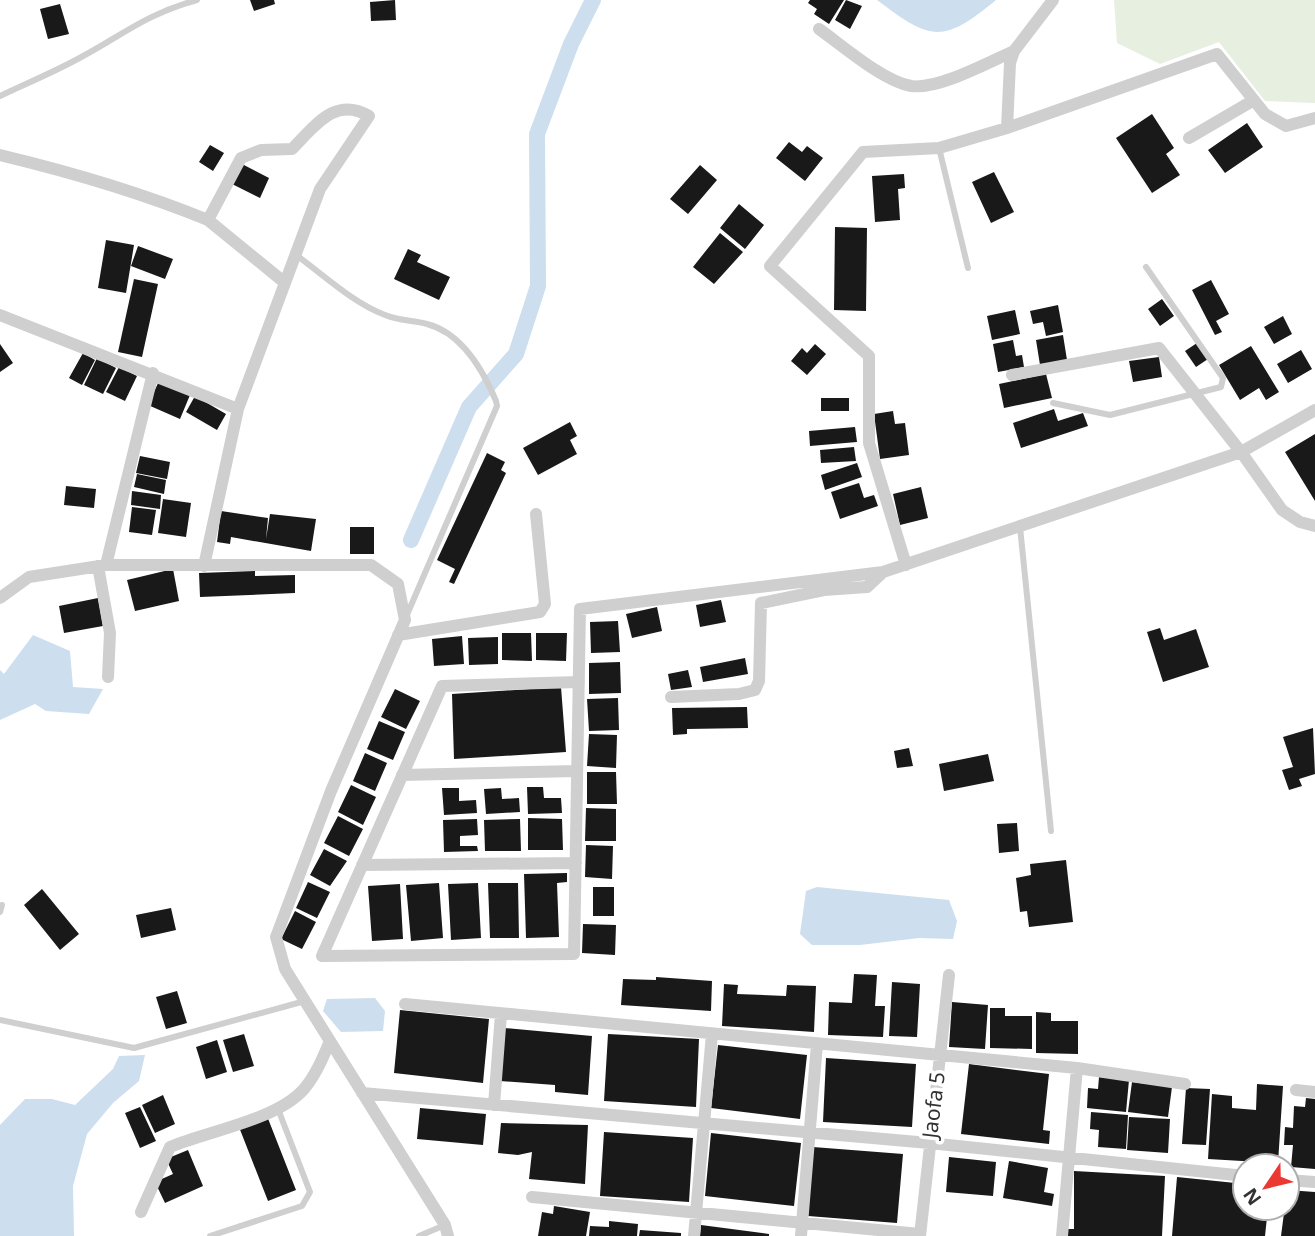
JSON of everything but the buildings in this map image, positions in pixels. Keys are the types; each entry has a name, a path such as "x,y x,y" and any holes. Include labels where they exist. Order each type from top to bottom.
{"street":[{"path":"1007,128 1010,62 1014,51 1053,0"},
{"path":"819,29 895,81 914,87 942,81 1014,51"},
{"path":"906,565 869,443 869,356 770,266 863,152 939,148 1007,128 1217,54 1265,114 1286,126 1315,118"},
{"path":"1189,138 1254,100"},
{"path":"204,566 238,408 284,282 320,188 369,116 354,108 342,109 318,122 292,149 261,150 240,158 208,220"},
{"path":"0,155 73,173 160,200 208,220 284,282"},
{"path":"0,315 238,408"},
{"path":"1012,375 1159,348 1241,452 1282,510 1300,522 1315,526"},
{"path":"107,677 110,633 102,565 153,373"},
{"path":"579,682 442,685 322,956 575,954 578,771 580,610 883,572 1241,452 1315,410"},
{"path":"398,635 540,612 545,604 536,514"},
{"path":"0,597 29,577 102,565 371,565 398,584 405,620 331,791 276,937 285,969 446,1230"},
{"path":"671,697 739,694 754,690 759,681 761,603 824,590 867,587 883,572"},
{"path":"402,775 578,771"},
{"path":"362,865 576,863"},
{"name":"Jaofa 5","path":"920,1235 948,975"},
{"path":"405,1004 1077,1068 1185,1084"},
{"path":"494,1105 501,1014"},
{"path":"694,1236 712,1034"},
{"path":"141,1212 170,1147 278,1109 304,1089 318,1070 330,1041"},
{"path":"802,1230 817,1044"},
{"path":"1062,1236 1077,1068"},
{"path":"1297,1090 1315,1092"},
{"path":"362,1093 929,1143 1231,1175"},
{"path":"532,1198 696,1213 802,1230 920,1235"}],"lane":[{"path":"0,96 72,63 139,21 164,9 197,0"},
{"path":"939,148 968,268"},
{"path":"295,253 362,303 385,316 426,323 454,336 474,360 497,406 405,620"},
{"path":"1053,403 1111,415 1221,387 1223,378 1146,267"},
{"path":"1020,527 1051,831"},
{"path":"0,1020 134,1048 305,1001"},
{"path":"210,1236 302,1206 310,1192 278,1109"},
{"path":"419,1236 446,1230"}],"green space":[{"path":"1114,0 1315,0 1315,103 1265,101 1219,42 1160,64 1117,43"}],"water":[{"path":"877,0 996,0 963,24 937,32 924,30 895,14"},
{"path":"33,635 70,651 73,687 103,689 89,714 46,711 35,704 0,720 0,670 4,674"},
{"path":"817,887 949,900 957,921 953,939 919,938 860,945 812,945 800,934 806,891"},
{"path":"375,998 385,1011 383,1031 341,1032 323,1011 327,999"},
{"path":"145,1055 139,1081 113,1103 87,1134 73,1186 74,1236 0,1236 0,1125 25,1099 52,1099 75,1105 113,1069 119,1056"}],"waterway":[{"path":"411,540 469,407 516,354 538,286 537,134 571,44 593,0"}]}
